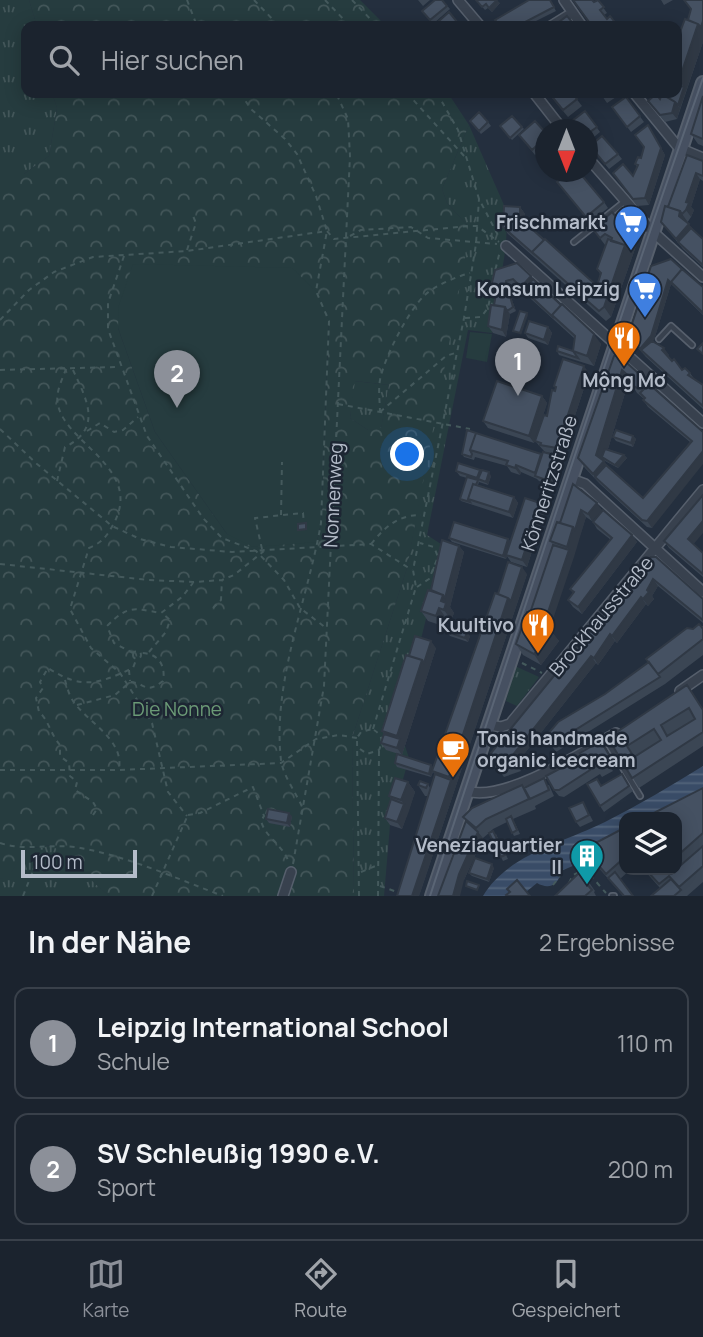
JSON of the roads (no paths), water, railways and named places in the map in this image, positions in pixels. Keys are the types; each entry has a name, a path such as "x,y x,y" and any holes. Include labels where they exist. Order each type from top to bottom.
{"main road":[{"name":"Könneritzstraße","path":"432,896 703,83"}],"street":[{"path":"458,0 476,21"},
{"path":"564,0 578,21"},
{"path":"559,21 572,13"},
{"path":"538,98 554,119"},
{"path":"638,98 681,149 703,158"},
{"path":"598,171 653,232 703,277"},
{"path":"504,245 703,422"},
{"path":"571,479 584,484 703,592"},
{"name":"Brockhausstraße","path":"489,725 501,727 510,724 703,490"},
{"path":"666,702 703,675"},
{"path":"467,791 482,794 497,792 554,767 625,727"},
{"path":"283,896 291,872"}],"lane":[{"path":"574,242 625,201"},
{"path":"659,339 671,326 692,345"},
{"path":"605,739 640,796"}],"water":[{"path":"703,766 703,803 682,814 682,812 623,812"},
{"path":"619,814 619,846 561,871 553,885 537,883 521,896 483,896 507,870 522,860"}],"tram line":[{"path":"430,896 703,78"}],"place":[{"name":"Frischmarkt","path":"631,252"},
{"name":"Konsum Leipzig","path":"645,319"},
{"name":"Mộng Mơ","path":"624,368"},
{"name":"Leipzig International School","path":"518,396"},
{"name":"SV Schleußig 1990 e.V.","path":"177,408"},
{"name":"Kuultivo","path":"538,655"},
{"name":"Tonis handmade organic icecream","path":"453,779"},
{"name":"Veneziaquartier II","path":"587,886"}],"park label":[{"name":"Die Nonne","path":"177,709"}]}
